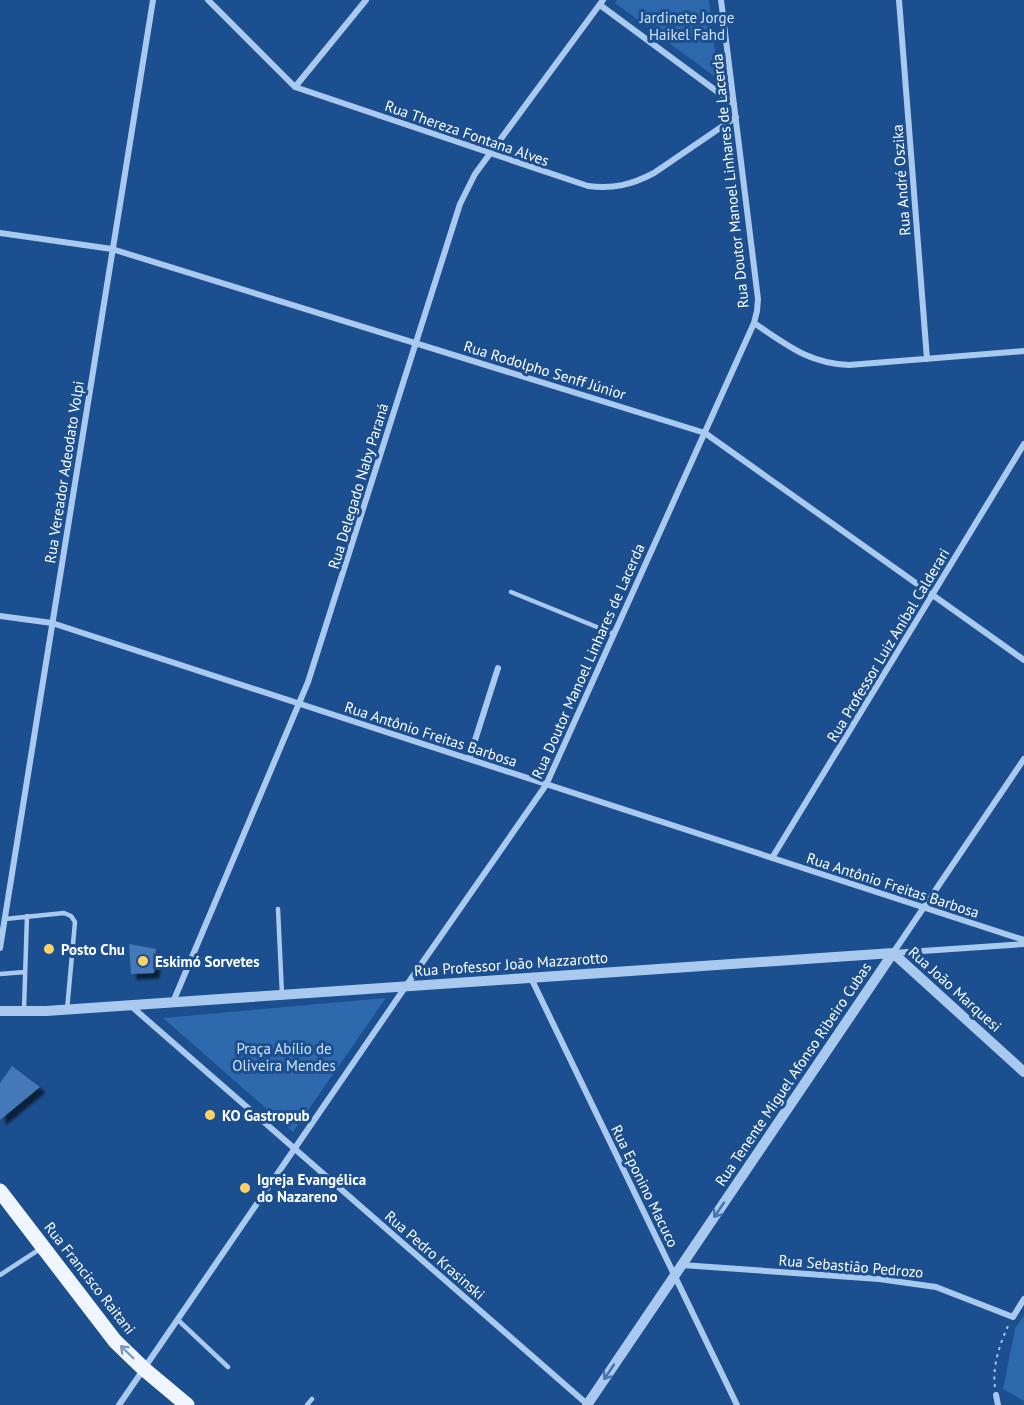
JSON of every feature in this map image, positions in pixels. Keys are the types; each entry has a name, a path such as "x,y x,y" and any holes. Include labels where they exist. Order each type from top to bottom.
{"main road":[{"name":"Rua Francisco Raitani","path":"0,1191 115,1341 187,1405"}],"street":[{"name":"Rua Vereador Adeodato Volpi","path":"0,948 153,0"},
{"name":"Rua Thereza Fontana Alves","path":"208,0 295,87 588,186 605,188 640,180 654,173 736,117"},
{"path":"295,87 366,0"},
{"name":"Rua Doutor Manoel Linhares de Lacerda","path":"119,1405 546,784 754,323 758,299 721,0"},
{"name":"Rua André Oszika","path":"899,0 927,359"},
{"path":"601,2 734,104"},
{"name":"Rua Delegado Naby Paraná","path":"172,1003 300,704 460,204 475,174 601,2"},
{"name":"Rua Rodolpho Senff Júnior","path":"0,233 112,249 705,433 1024,660"},
{"path":"754,323 795,350 821,362 849,365 1024,351"},
{"name":"Rua Professor Luiz Aníbal Calderari","path":"772,858 1024,444"},
{"name":"Rua Antônio Freitas Barbosa","path":"0,616 52,623 1024,942"},
{"path":"469,759 498,668"},
{"name":"Rua Tenente Miguel Afonso Ribeiro Cubas","path":"587,1405 1024,759"},
{"name":"Rua Professor João Mazzarotto","path":"0,1011 23,1012 131,1006 1024,942"},
{"name":"Rua João Marquesi","path":"893,953 1024,1072"},
{"name":"Rua Eponino Macuco","path":"531,978 737,1405"},
{"name":"Rua Pedro Krasinski","path":"131,1006 587,1405"},
{"name":"Rua Sebastião Pedrozo","path":"681,1265 926,1285 1013,1317"},
{"path":"1013,1317 1024,1299"},
{"path":"996,1395 998,1405"}],"lane":[{"path":"511,592 614,634"},
{"path":"278,909 282,995"},
{"path":"5,919 64,913 71,916 75,922 66,1010"},
{"path":"23,1012 27,916"},
{"path":"0,974 25,972"},
{"path":"0,1275 42,1247"},
{"path":"178,1320 228,1367"},
{"path":"308,1405 312,1399"}],"path":[{"path":"996,1395 994,1381 996,1363 1002,1338 1013,1317"}],"green space":[{"name":"Jardinete Jorge Haikel Fahd","path":"617,0 709,0 718,79 615,3"},
{"name":"Praça Abílio de Oliveira Mendes","path":"386,998 293,1132 163,1018"},
{"path":"1024,1315 1024,1401 1003,1389 1015,1329"}],"building":[{"name":"Eskimó Sorvetes","path":"129,944 156,949 154,973 131,974"},
{"path":"12,1066 40,1087 0,1120 0,1083"}],"place":[{"name":"Posto Chu","path":"49,949"},
{"name":"Eskimó Sorvetes","path":"143,961"},
{"name":"KO Gastropub","path":"210,1115"},
{"name":"Igreja Evangélica do Nazareno","path":"245,1188"}]}
